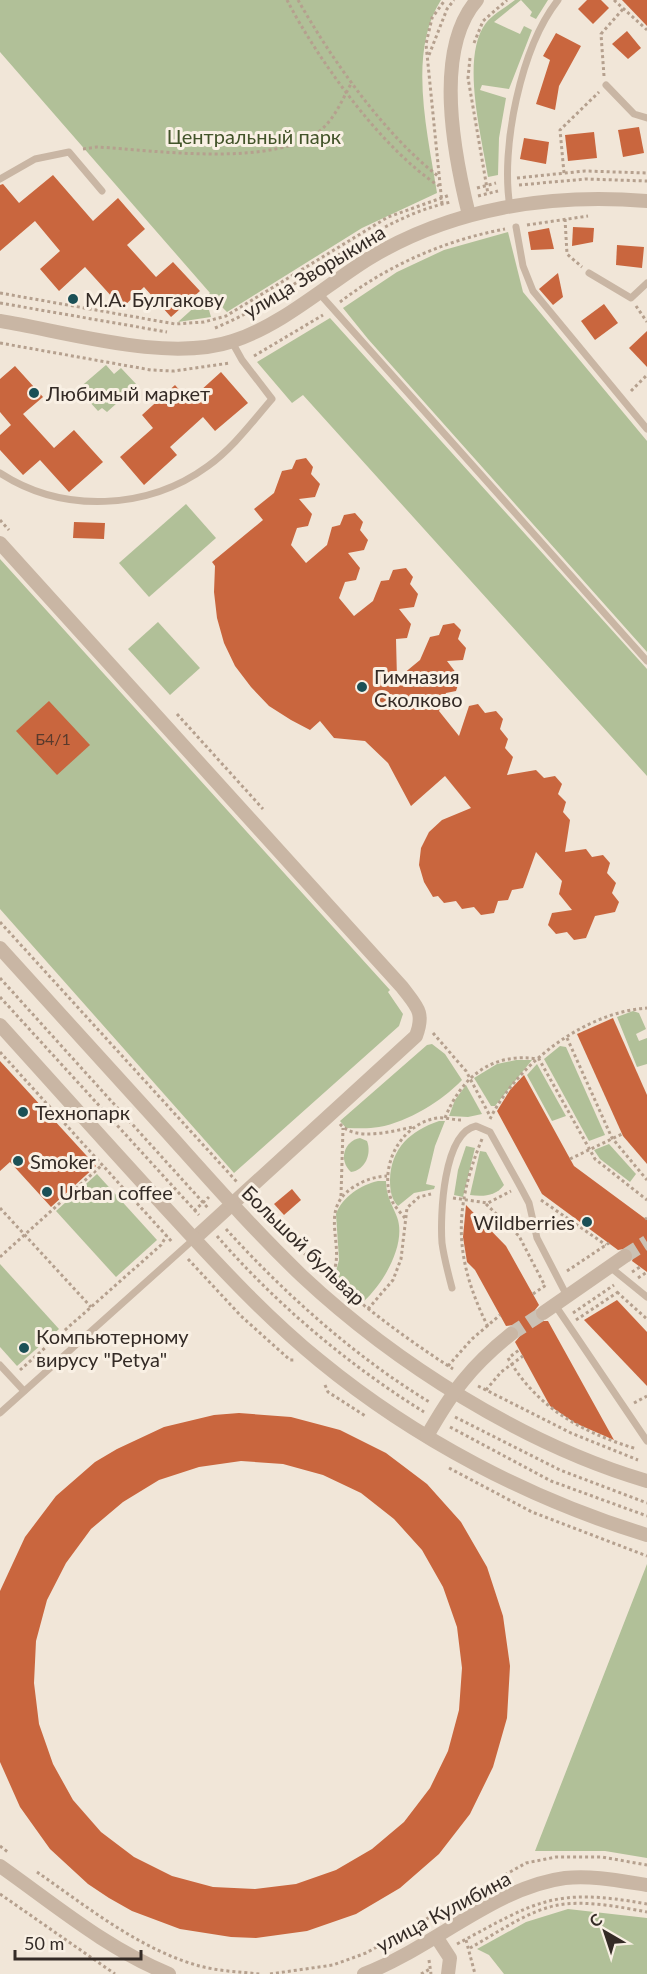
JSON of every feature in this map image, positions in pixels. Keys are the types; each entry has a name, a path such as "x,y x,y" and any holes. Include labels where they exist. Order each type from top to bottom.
{"street":[{"path":"469,215 464,195 449,76 454,45 465,14 477,0"},
{"name":"улица Зворыкина","path":"0,321 117,342 174,349 232,342 289,312 408,236 469,215 566,198 647,201"},
{"path":"0,543 402,987 419,1010 422,1020 416,1036 400,1052 194,1239"},
{"name":"Большой бульвар","path":"0,948 232,1204 302,1275 369,1333 454,1391 503,1420 563,1449 647,1481"},
{"path":"0,1025 194,1239 270,1317 320,1361 427,1436 511,1483 581,1513 647,1535"},
{"path":"543,1313 626,1256"},
{"path":"427,1436 464,1377 489,1351 511,1335"},
{"path":"0,1866 113,1945 149,1966 169,1974"},
{"name":"улица Кулибина","path":"364,1974 399,1959 498,1901 550,1881 590,1878 647,1885"},
{"path":"437,1938 450,1958 448,1974"}],"lane":[{"path":"510,207 507,184 515,106 526,62 558,0"},
{"path":"606,85 634,114 647,118"},
{"path":"0,179 35,159 69,152 102,191"},
{"path":"516,226 523,266 533,291 647,429"},
{"path":"589,273 631,298 647,283"},
{"path":"318,292 647,661"},
{"path":"0,473 34,491 66,499 98,503 149,495 177,485 209,466 235,442 272,399 242,360 232,342"},
{"path":"452,1288 444,1255 441,1221 446,1176 456,1143 465,1130 476,1126 486,1128 529,1203 537,1238 556,1278 567,1321 647,1441"},
{"path":"0,1413 194,1239"},
{"path":"610,1267 647,1297"},
{"path":"0,1365 24,1391"}],"path":[{"path":"287,0 314,46 347,92 409,162 439,186"},
{"path":"298,0 328,50 352,82 406,146 438,176"},
{"path":"442,204 426,44 432,18 445,0"},
{"path":"428,58 447,9 454,0"},
{"path":"486,186 468,78 470,60 483,21 507,0"},
{"path":"616,0 647,30"},
{"path":"564,173 560,130 606,85 601,34 624,8"},
{"path":"69,152 97,147 226,154 260,152 296,144 321,130 333,118 352,82"},
{"path":"0,293 175,324 204,322 226,316 255,300 388,217 441,197 464,195 564,173 647,173"},
{"path":"213,329 273,299 377,232 486,186 566,180 647,181"},
{"path":"565,219 567,254 589,273"},
{"path":"631,298 647,322"},
{"path":"0,303 176,333"},
{"path":"622,399 647,375"},
{"path":"0,520 16,538"},
{"path":"172,709 268,815"},
{"path":"0,922 237,1182 244,1172"},
{"path":"0,978 203,1202 187,1217"},
{"path":"0,997 202,1219"},
{"path":"488,1327 465,1270 460,1230 470,1174 490,1115 517,1078 567,1038 620,1013 647,1008"},
{"path":"422,1020 459,1062 490,1115"},
{"path":"567,1038 612,1138 647,1180"},
{"path":"0,1052 166,1236 161,1245 12,1378"},
{"path":"445,1118 453,1098 469,1077 496,1061 517,1057 539,1059"},
{"path":"539,1059 588,1149 600,1165 647,1200"},
{"path":"481,1117 490,1115"},
{"path":"405,1218 390,1197 387,1176 398,1144 418,1126 428,1121 445,1118 469,1120"},
{"path":"331,1278 337,1260 334,1216 341,1196 342,1127 349,1132 373,1133 418,1126"},
{"path":"570,1159 622,1134"},
{"path":"0,1257 102,1165"},
{"path":"341,1196 360,1183 387,1176"},
{"path":"520,1186 607,1244 533,1294"},
{"path":"253,1200 331,1278 402,1336 486,1390 571,1434 647,1463"},
{"path":"484,1203 519,1236 545,1286"},
{"path":"0,1208 91,1307"},
{"path":"216,1234 301,1321 350,1361 436,1420 552,1481 647,1516"},
{"path":"567,1321 617,1292 640,1267"},
{"path":"567,1321 626,1281 647,1272"},
{"path":"617,1292 647,1319"},
{"path":"448,1366 472,1339 500,1315"},
{"path":"486,1390 511,1364 523,1356"},
{"path":"508,1358 532,1393 563,1417 597,1436 647,1451"},
{"path":"494,1438 560,1470 647,1503"},
{"path":"0,1846 18,1859"},
{"path":"27,1865 92,1910 163,1952 197,1966 260,1974"},
{"path":"0,1894 115,1974"},
{"path":"431,1974 429,1960 507,1916 538,1902 586,1895 647,1904"},
{"path":"538,1902 541,1911"},
{"path":"470,1948 541,1911 572,1905 647,1912"},
{"path":"507,1916 513,1925"},
{"path":"466,1940 470,1948 475,1974"},
{"path":"421,1974 432,1969"}],"green space":[{"name":"Центральный парк","path":"0,0 441,0 431,21 422,69 425,120 437,193 362,228 227,312 221,306 209,310 211,317 178,322 210,293 0,52"},
{"path":"515,0 521,0 494,22 520,34 524,26 532,30 509,89 482,85 480,90 506,98 499,138 498,175 488,177 475,98 475,56 478,38 486,23"},
{"path":"521,0 548,0 536,19 530,16 532,12"},
{"path":"508,232 523,292 647,441 647,652 343,308 397,272 444,250"},
{"path":"330,318 647,669 647,776 303,395 292,403 257,362"},
{"path":"106,365 114,374 121,368 137,385 107,412 102,408 98,411 78,389"},
{"path":"186,504 216,538 149,597 119,563"},
{"path":"0,559 390,990 388,992 403,1014 399,1026 234,1173 0,909"},
{"path":"158,622 200,668 170,695 128,649"},
{"path":"633,1011 639,1013 646,1029 636,1034 639,1041 647,1038 647,1064 637,1067 617,1017"},
{"path":"432,1044 445,1054 462,1080 435,1103 401,1120 375,1128 346,1128 340,1121 427,1045"},
{"path":"560,1046 566,1047 605,1135 589,1141 544,1059"},
{"path":"516,1060 532,1060 495,1106 491,1106 474,1078 497,1064"},
{"path":"537,1064 566,1116 552,1121 527,1075"},
{"path":"466,1085 482,1114 468,1117 449,1116 455,1100"},
{"path":"439,1121 445,1121 435,1146 426,1184 435,1186 434,1189 414,1193 398,1206 392,1197 390,1180 391,1169 398,1150 419,1130"},
{"path":"360,1138 367,1141 368,1156 364,1165 351,1172 345,1162 345,1152 350,1143"},
{"path":"609,1144 636,1174 630,1182 600,1159 594,1150"},
{"path":"466,1146 475,1148 463,1197 454,1195 458,1170"},
{"path":"480,1151 486,1152 504,1185 489,1195 470,1195"},
{"path":"97,1174 157,1240 116,1277 56,1211"},
{"path":"378,1181 386,1181 388,1196 397,1217 399,1239 385,1274 364,1301 335,1275 339,1260 336,1214 353,1192"},
{"path":"0,1264 59,1329 17,1366 0,1347"},
{"path":"647,1564 647,1858 605,1851 535,1851"},
{"path":"568,1909 647,1918 647,1974 504,1974 489,1955 477,1949 526,1922"}],"building":[{"path":"587,0 601,0 609,8 593,24 578,9"},
{"path":"622,0 647,0 647,26"},
{"path":"627,31 641,48 628,59 612,44"},
{"path":"556,33 581,46 559,86 555,110 536,104 550,60 543,56"},
{"path":"639,127 644,153 623,157 618,130"},
{"path":"594,132 597,158 568,161 565,135"},
{"path":"524,138 549,142 546,164 520,159"},
{"path":"53,175 93,221 118,198 145,229 127,245 156,277 173,262 200,291 171,317 144,287 122,308 85,267 59,291 40,269 60,251 35,221 0,251 0,185 3,184 19,203"},
{"path":"573,227 594,228 593,242 572,246"},
{"path":"549,228 554,249 531,250 528,232"},
{"path":"617,245 644,247 642,268 616,265"},
{"path":"558,273 563,297 553,305 539,289"},
{"path":"604,304 618,323 595,340 581,321"},
{"path":"647,331 647,367 629,348"},
{"path":"15,366 43,397 23,414 54,448 74,430 103,462 69,492 40,460 23,475 0,450 0,435 11,425 0,412 0,379"},
{"path":"221,372 248,403 215,431 203,417 170,447 177,455 144,485 120,457 153,428 142,415 175,385 189,401"},
{"path":"306,458 313,467 311,474 320,484 315,497 299,499 312,514 308,526 297,528 291,545 306,563 327,545 332,527 340,525 344,515 355,513 363,522 360,530 368,540 364,550 348,553 360,568 356,580 345,582 339,598 354,616 373,601 381,581 389,580 393,570 406,568 413,577 410,584 418,594 414,607 399,609 411,624 407,638 396,639 397,679 420,660 430,637 439,635 443,625 454,623 461,630 458,639 466,648 463,660 447,661 460,678 456,691 446,693 439,711 459,736 469,706 478,704 485,713 496,711 503,719 500,729 508,739 505,748 513,757 507,775 536,770 544,778 555,776 562,784 558,794 566,802 563,812 570,820 565,852 586,849 592,857 603,855 610,863 607,873 616,883 612,893 619,902 615,912 595,916 586,938 574,940 567,932 556,934 548,925 552,913 572,910 559,894 562,881 536,852 523,888 512,890 508,900 498,901 494,913 481,915 474,907 462,909 456,901 444,903 438,896 433,897 424,882 419,865 421,848 429,832 442,820 471,808 445,776 411,806 388,763 365,741 334,738 320,721 310,730 291,720 269,706 235,666 224,643 217,618 214,592 215,566 212,562 263,520 254,509 274,493 282,471 292,469 296,460"},
{"path":"74,522 105,523 104,539 73,538"},
{"path":"49,701 90,745 57,775 16,731"},
{"path":"613,1018 647,1095 647,1164 623,1136 577,1034"},
{"name":"Технопарк","path":"0,1061 96,1166 51,1207 10,1162 0,1171"},
{"path":"524,1075 574,1166 647,1220 647,1272 632,1261 634,1255 629,1248 618,1250 542,1194 497,1111 510,1090"},
{"path":"292,1189 301,1200 284,1215 274,1204"},
{"path":"466,1205 506,1246 539,1305 535,1310 535,1318 548,1321 614,1440 575,1423 550,1406 515,1342 520,1336 518,1329 513,1325 506,1326 475,1270 467,1262 463,1237"},
{"path":"617,1300 647,1332 647,1386 584,1320"},
{"path":"239,1413 291,1417 340,1430 386,1453 427,1484 461,1522 487,1567 503,1616 510,1666 507,1718 493,1767 470,1814 439,1854 400,1888 356,1914 307,1931 256,1938 231,1937 180,1929 132,1911 88,1884 50,1849 20,1807 0,1762 0,1591 25,1537 56,1496 95,1462 164,1427 214,1415","holes":["241,1461 283,1464 323,1475 361,1493 394,1519 422,1550 443,1587 457,1627 462,1668 459,1710 448,1751 430,1788 404,1822 372,1849 336,1870 296,1884 255,1889 213,1887 172,1876 134,1857 101,1832 73,1800 53,1764 39,1724 34,1683 36,1641 47,1600 66,1563 91,1529 123,1502 159,1480 199,1467"]}],"tunnel":[{"path":"625,1256 647,1242"},
{"path":"511,1334 543,1313"}],"place":[{"name":"М.А. Булгакову","path":"73,299"},
{"name":"Любимый маркет","path":"34,393"},
{"name":"Гимназия Сколково","path":"362,687"},
{"name":"Технопарк","path":"23,1112"},
{"name":"Smoker","path":"18,1161"},
{"name":"Urban coffee","path":"47,1192"},
{"name":"Wildberries","path":"587,1222"},
{"name":"Компьютерному вирусу \"Petya\"","path":"24,1348"}]}
